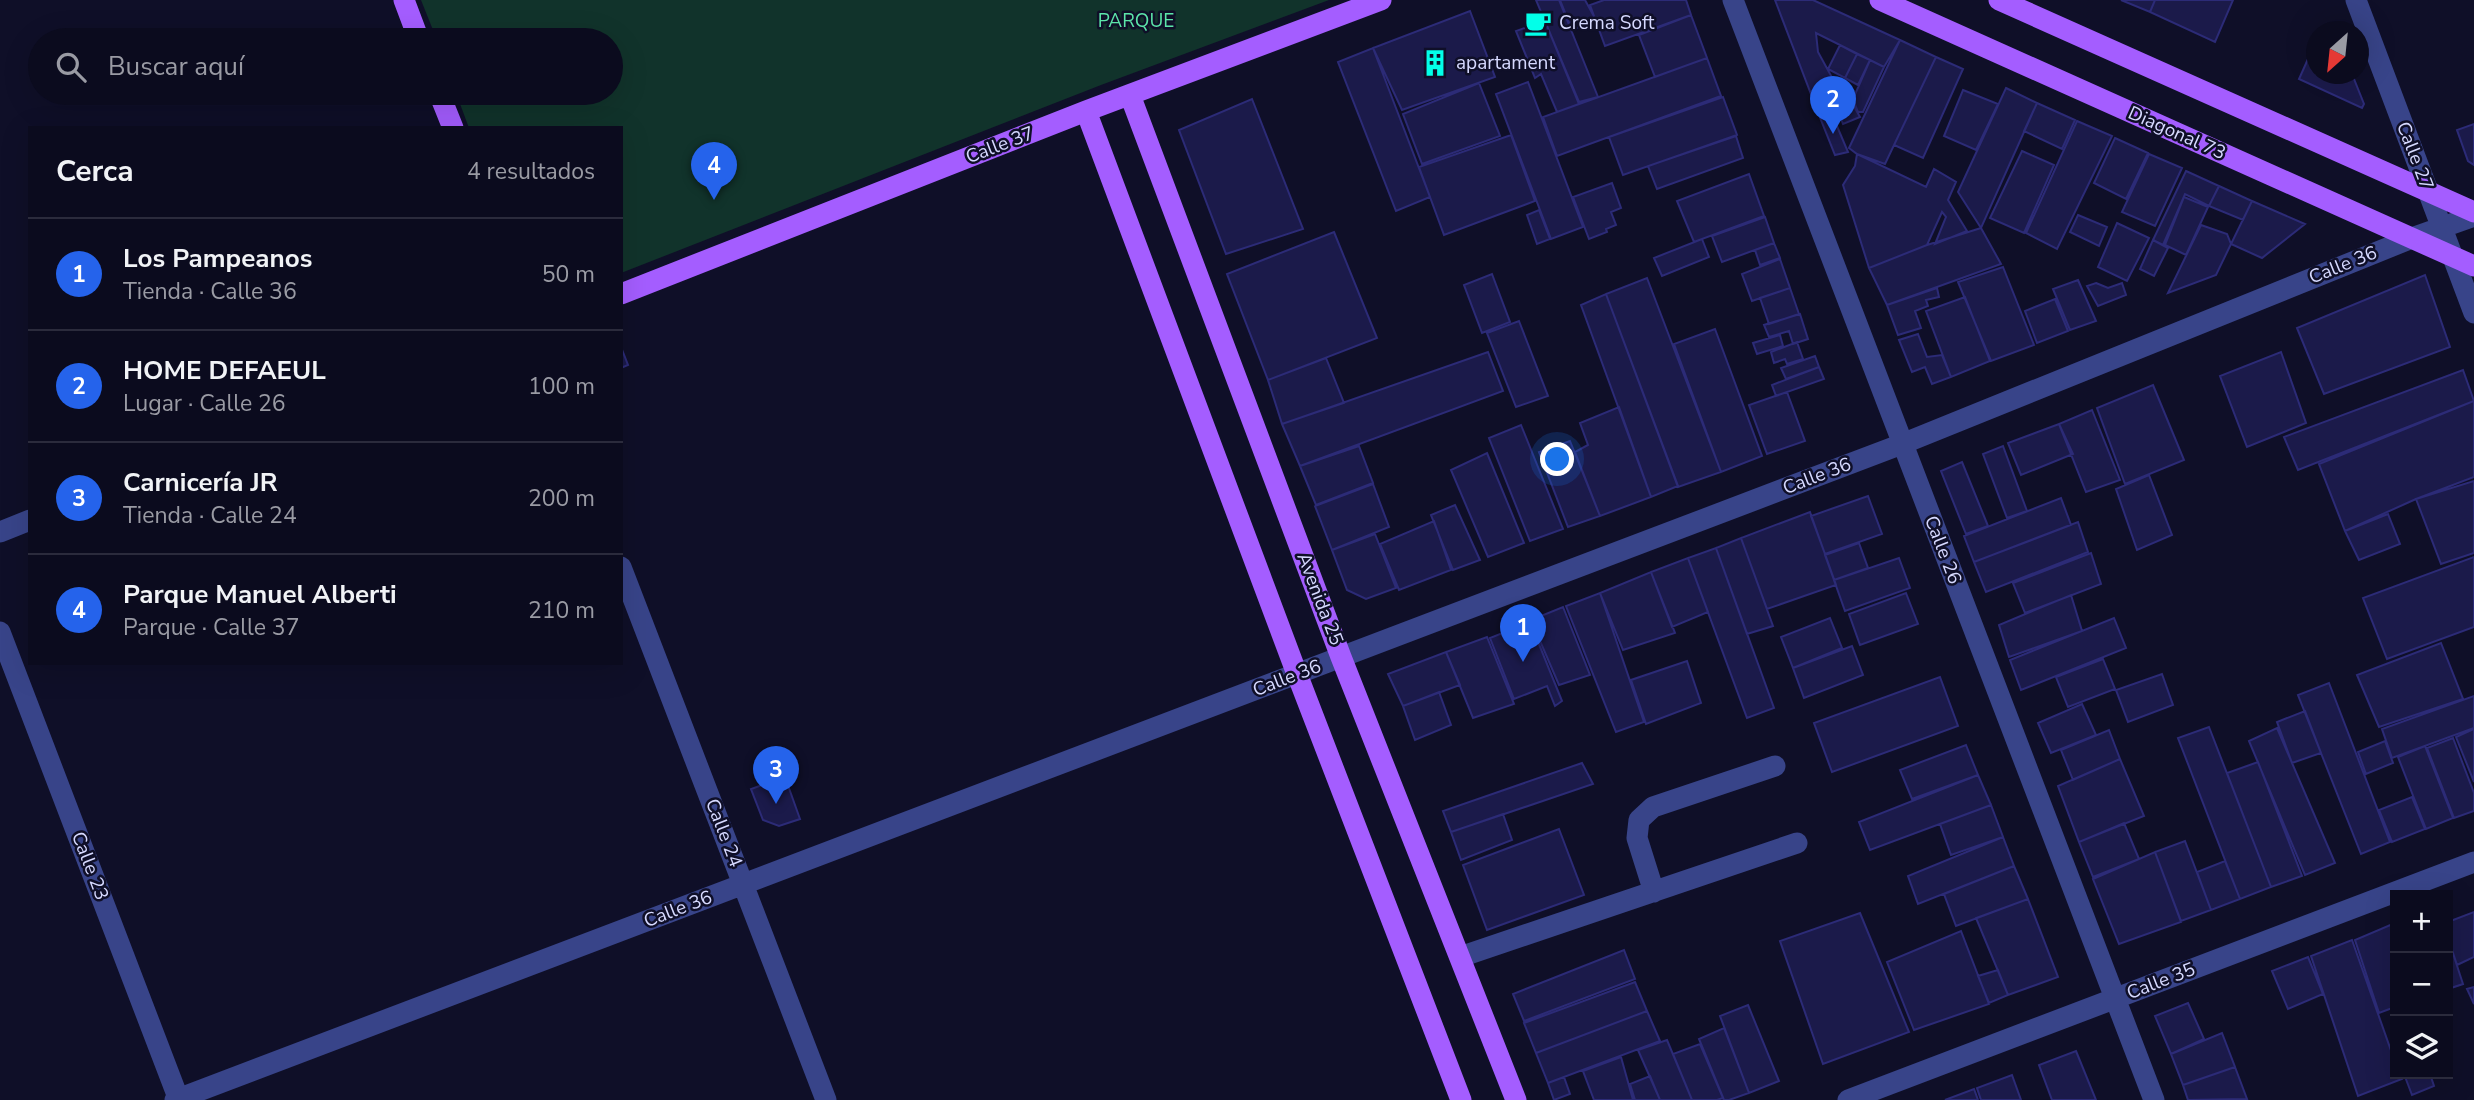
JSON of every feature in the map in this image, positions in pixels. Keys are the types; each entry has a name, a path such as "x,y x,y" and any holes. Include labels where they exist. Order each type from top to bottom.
{"main road":[{"path":"404,0 414,28"},
{"name":"Calle 37","path":"623,293 1086,111 1381,0"},
{"name":"Diagonal 73","path":"1880,0 2474,266"},
{"path":"1999,0 2474,214"},
{"name":"Avenida 25","path":"1130,95 1342,657 1516,1100"},
{"path":"444,105 452,126"},
{"path":"1086,111 1297,674 1461,1100"}],"street":[{"name":"Calle 26","path":"1732,0 2154,1100"},
{"name":"Calle 27","path":"2356,0 2474,313"},
{"name":"Calle 36","path":"178,1100 1902,444 2474,214"},
{"path":"0,532 28,521"},
{"name":"Calle 24","path":"623,572 826,1100"},
{"name":"Calle 23","path":"0,632 178,1100"},
{"path":"1654,892 1637,838 1639,820 1653,807 1775,766"},
{"path":"1460,957 1797,844"},
{"name":"Calle 35","path":"1848,1100 2474,862"}],"green space":[{"name":"PARQUE","path":"421,0 1329,0 1101,85 623,272 623,126 468,126 460,105 623,105 623,28 432,28"}],"building":[{"path":"1536,0 1559,0 1598,97 1579,102"},
{"path":"1560,0 1585,0 1596,20 1572,30"},
{"path":"1604,0 1686,0 1691,15 1605,46 1590,5"},
{"path":"1775,0 1813,0 1900,40 1884,67 1816,33 1818,52 1847,105 1819,115"},
{"path":"2121,0 2155,0 2150,12"},
{"path":"2155,0 2233,0 2215,42 2150,12"},
{"name":"apartament","path":"1470,11 1495,77 1402,110 1373,48"},
{"path":"1691,15 1707,58 1655,77 1639,35"},
{"path":"1545,21 1579,104 1557,112 1541,74 1535,78 1516,31"},
{"path":"1900,40 1936,57 1885,164 1857,154 1849,148"},
{"path":"1840,45 1857,54 1845,78 1828,69"},
{"path":"1373,48 1430,197 1396,211 1338,62"},
{"path":"1857,54 1870,60 1858,85 1845,78"},
{"path":"1936,57 1963,69 1923,158 1894,145"},
{"path":"1707,58 1721,96 1557,156 1543,117"},
{"path":"1870,60 1884,67 1863,112 1858,112 1853,99"},
{"path":"2306,63 2306,82 2299,79"},
{"path":"1528,82 1583,227 1551,239 1496,94"},
{"path":"1479,83 1500,136 1422,164 1403,114"},
{"path":"2310,84 2356,84 2364,104 2362,108"},
{"path":"2006,88 2037,103 1981,228 1958,192"},
{"path":"1963,90 1998,104 1976,150 1944,136"},
{"path":"1723,97 1737,135 1623,175 1609,137"},
{"path":"1252,99 1303,229 1226,254 1179,130"},
{"path":"1852,103 1860,117 1843,124 1841,119 1836,120 1832,111"},
{"path":"2037,103 2075,120 2062,149 2024,131"},
{"path":"1831,112 1848,152 1835,155 1819,115"},
{"path":"2077,121 2112,136 2057,249 2026,233"},
{"path":"2474,124 2474,165 2468,161 2457,130"},
{"path":"1511,135 1535,201 1444,235 1419,167"},
{"path":"1736,136 1743,158 1657,189 1648,166"},
{"path":"2115,138 2148,153 2126,199 2094,183"},
{"path":"2022,151 2054,165 2024,233 1990,218"},
{"path":"1857,154 1926,187 1934,169 1956,182 1948,200 1967,231 1935,244 1946,217 1942,212 1927,245 1869,268 1843,185 1855,166"},
{"path":"2149,154 2182,168 2155,226 2122,212"},
{"path":"2186,171 2219,186 2209,206 2185,194 2163,245 2153,240"},
{"path":"1749,174 1764,216 1694,242 1677,201"},
{"path":"1612,183 1621,208 1611,212 1616,225 1589,239 1573,197"},
{"path":"2219,186 2252,201 2243,220 2209,206"},
{"path":"2184,197 2208,207 2186,255 2165,245"},
{"path":"2252,201 2305,224 2262,258 2231,244"},
{"path":"1539,210 1550,239 1537,244 1527,215"},
{"path":"2078,215 2107,227 2099,246 2070,232"},
{"path":"1765,217 1774,243 1722,262 1712,236"},
{"path":"2117,223 2149,238 2127,281 2098,267"},
{"path":"2201,225 2227,234 2231,244 2216,275 2168,293"},
{"path":"1981,228 2001,264 1887,305 1869,268 1927,245"},
{"path":"1334,232 1377,338 1268,380 1227,274"},
{"path":"1702,239 1709,257 1662,276 1654,258"},
{"path":"2153,240 2168,248 2154,276 2140,269"},
{"path":"1774,243 1780,258 1760,265 1755,250"},
{"path":"1780,259 1790,288 1752,301 1742,274"},
{"path":"2003,267 2034,345 1991,361 1958,282"},
{"path":"1492,274 1510,322 1482,333 1464,285"},
{"path":"2425,275 2450,347 2324,394 2297,328"},
{"path":"1647,278 1721,472 1678,487 1606,294"},
{"path":"2078,280 2096,321 2070,330 2053,289"},
{"path":"2096,283 2108,288 2122,283 2126,295 2098,306 2087,286"},
{"path":"1790,288 1799,314 1769,324 1760,298"},
{"path":"1937,288 1939,297 1926,300 1928,306 1915,311 1921,328 1898,335 1887,305"},
{"path":"1606,294 1678,486 1651,497 1581,305"},
{"path":"1965,297 1990,361 1951,377 1926,311"},
{"path":"2055,299 2068,331 2037,343 2025,311"},
{"path":"1800,314 1808,339 1793,344 1789,331 1769,337 1764,325"},
{"path":"1519,321 1548,396 1516,407 1487,333"},
{"path":"1715,329 1762,456 1721,472 1674,344"},
{"path":"1918,334 1927,357 1942,355 1951,377 1932,384 1925,367 1912,372 1899,340"},
{"path":"1780,335 1783,346 1757,354 1753,343"},
{"path":"1797,342 1803,359 1787,364 1785,359 1774,363 1771,352"},
{"path":"623,352 628,365 623,367"},
{"path":"1488,352 1503,391 1300,466 1282,424"},
{"path":"2281,352 2306,423 2247,447 2220,376"},
{"path":"1815,356 1819,367 1786,379 1781,368"},
{"path":"1326,358 1344,403 1282,424 1268,380"},
{"path":"1819,367 1824,379 1776,396 1772,385"},
{"path":"2463,370 2474,401 2298,470 2284,437"},
{"path":"2153,385 2184,460 2125,484 2097,408"},
{"path":"1787,392 1805,441 1767,454 1749,405"},
{"path":"2474,401 2474,477 2416,499 2345,531 2319,464"},
{"path":"1619,407 1651,497 1600,516 1575,452 1588,445 1580,423"},
{"path":"2092,410 2120,480 2086,492 2059,424"},
{"path":"2059,424 2073,454 2021,475 2008,443"},
{"path":"1521,425 1563,529 1530,541 1489,438"},
{"path":"1570,441 1600,516 1568,527 1539,452"},
{"path":"1359,446 1373,483 1316,505 1300,466"},
{"path":"2003,446 2027,511 2007,518 1983,454"},
{"path":"1487,453 1524,543 1488,557 1451,470"},
{"path":"1962,462 1988,526 1966,534 1941,471"},
{"path":"2149,475 2172,535 2137,550 2116,489"},
{"path":"2474,481 2474,553 2441,564 2416,499"},
{"path":"1373,484 1389,527 1332,550 1315,506"},
{"path":"1868,496 1882,534 1825,554 1811,516"},
{"path":"2061,498 2071,525 1974,562 1964,536"},
{"path":"1455,505 1480,560 1453,570 1431,515"},
{"path":"1810,512 1836,585 1767,609 1741,538"},
{"path":"2388,514 2400,544 2359,560 2345,531"},
{"path":"1434,521 1451,570 1399,590 1380,544"},
{"path":"2078,522 2088,552 1986,592 1974,562"},
{"path":"1375,534 1396,588 1366,599 1347,590 1332,550"},
{"path":"1741,538 1773,626 1747,634 1716,548"},
{"path":"1859,543 1868,568 1834,580 1825,555"},
{"path":"1716,548 1774,708 1747,718 1688,558"},
{"path":"2091,553 2101,584 2025,613 2013,583"},
{"path":"2474,557 2474,627 2387,659 2363,598"},
{"path":"1688,558 1708,612 1672,627 1651,572"},
{"path":"1899,558 1910,588 1845,611 1834,580"},
{"path":"1651,572 1675,633 1623,650 1600,593"},
{"path":"1600,593 1644,722 1616,732 1566,606"},
{"path":"1906,593 1918,624 1860,645 1849,614"},
{"path":"2071,595 2082,631 2009,657 1999,625"},
{"path":"1563,607 1590,675 1559,685 1531,620"},
{"path":"1830,618 1842,648 1793,668 1781,637"},
{"path":"2114,618 2126,648 2021,690 2010,660"},
{"path":"1530,622 1562,701 1555,706 1547,686 1514,699 1490,638"},
{"path":"1487,637 1514,704 1473,718 1446,652"},
{"path":"2441,643 2463,699 2379,727 2357,675"},
{"path":"1852,646 1863,675 1804,698 1793,668"},
{"path":"1446,652 1460,685 1403,706 1388,674"},
{"path":"2103,659 2115,689 2068,707 2056,677"},
{"path":"1687,661 1701,703 1646,724 1631,680"},
{"path":"2162,674 2173,705 2128,722 2116,690"},
{"path":"1940,677 1958,726 1832,772 1814,723"},
{"path":"2329,683 2390,842 2361,854 2298,695"},
{"path":"1439,692 1451,725 1415,740 1403,706"},
{"path":"2474,696 2474,728 2392,758 2382,729"},
{"path":"2082,704 2096,735 2051,753 2038,723"},
{"path":"2305,711 2321,753 2292,763 2277,722"},
{"path":"2209,727 2271,887 2240,899 2178,738"},
{"path":"2277,728 2335,863 2305,875 2249,741"},
{"path":"2474,729 2474,782 2456,737"},
{"path":"2109,730 2120,759 2073,780 2061,750"},
{"path":"2453,738 2474,793 2474,811 2454,818 2427,748"},
{"path":"2385,741 2393,763 2366,774 2358,752"},
{"path":"1966,745 1978,775 1912,799 1900,770"},
{"path":"2425,746 2453,818 2426,829 2398,757"},
{"path":"2120,759 2144,816 2079,842 2058,786"},
{"path":"2258,762 2302,876 2271,887 2227,773"},
{"path":"1582,763 1593,784 1451,832 1443,811"},
{"path":"1978,775 1991,805 1870,850 1859,822"},
{"path":"785,777 800,819 779,826 763,820 751,789"},
{"path":"2412,797 2425,829 2392,842 2379,810"},
{"path":"1991,805 2003,837 1951,855 1940,824"},
{"path":"1503,814 1512,840 1461,860 1451,832"},
{"path":"2124,823 2139,859 2093,877 2079,842"},
{"path":"1559,829 1584,895 1487,930 1463,865"},
{"path":"2003,837 2014,866 1918,904 1908,876"},
{"path":"2185,841 2211,910 2181,921 2155,852"},
{"path":"2155,852 2181,922 2119,944 2093,879"},
{"path":"2225,861 2240,899 2211,910 2197,872"},
{"path":"2014,866 2028,899 1956,926 1944,894"},
{"path":"2028,899 2058,977 2008,995 1976,918"},
{"path":"2474,912 2474,957 2457,965 2453,953 2453,920"},
{"path":"1860,913 1909,1032 1823,1064 1780,941"},
{"path":"2390,925 2390,1009 2379,1013 2355,940"},
{"path":"1961,931 1989,1004 1914,1030 1887,962"},
{"path":"2352,940 2390,1048 2390,1079 2402,1079 2358,1096 2311,956"},
{"path":"1624,950 1635,979 1524,1021 1513,994"},
{"path":"2453,953 2463,984 2453,987"},
{"path":"2308,957 2323,994 2288,1009 2272,971"},
{"path":"1998,970 2008,995 1989,1003 1978,976"},
{"path":"1635,982 1647,1011 1536,1053 1524,1023"},
{"path":"2474,987 2474,1004 2467,989"},
{"path":"2188,1003 2204,1039 2171,1054 2155,1016"},
{"path":"1748,1005 1779,1081 1749,1093 1720,1016"},
{"path":"1647,1011 1660,1041 1548,1083 1536,1053"},
{"path":"1724,1028 1749,1093 1729,1100 1724,1100 1699,1039"},
{"path":"2222,1033 2235,1067 2183,1085 2171,1054"},
{"path":"1667,1040 1692,1100 1660,1100 1638,1050"},
{"path":"1700,1044 1723,1098 1692,1100 1673,1054"},
{"path":"2076,1051 2096,1100 2052,1100 2039,1065"},
{"path":"1621,1057 1633,1100 1594,1100 1583,1071"},
{"path":"2235,1067 2247,1099 2188,1100 2183,1085"},
{"path":"2012,1075 2021,1100 1981,1100 1977,1088"},
{"path":"1650,1076 1660,1100 1635,1100 1630,1084"},
{"path":"1564,1077 1570,1094 1554,1100 1548,1083"},
{"path":"2406,1079 2432,1079 2434,1086 2412,1095"},
{"path":"1974,1089 1978,1100 1945,1100"}],"place":[{"name":"Crema Soft","path":"1538,23"},
{"name":"apartament","path":"1435,63"},
{"name":"HOME DEFAEUL","path":"1833,134"},
{"name":"Parque Manuel Alberti","path":"714,200"},
{"name":"Los Pampeanos","path":"1523,662"},
{"name":"Carnicería JR","path":"776,804"}]}
